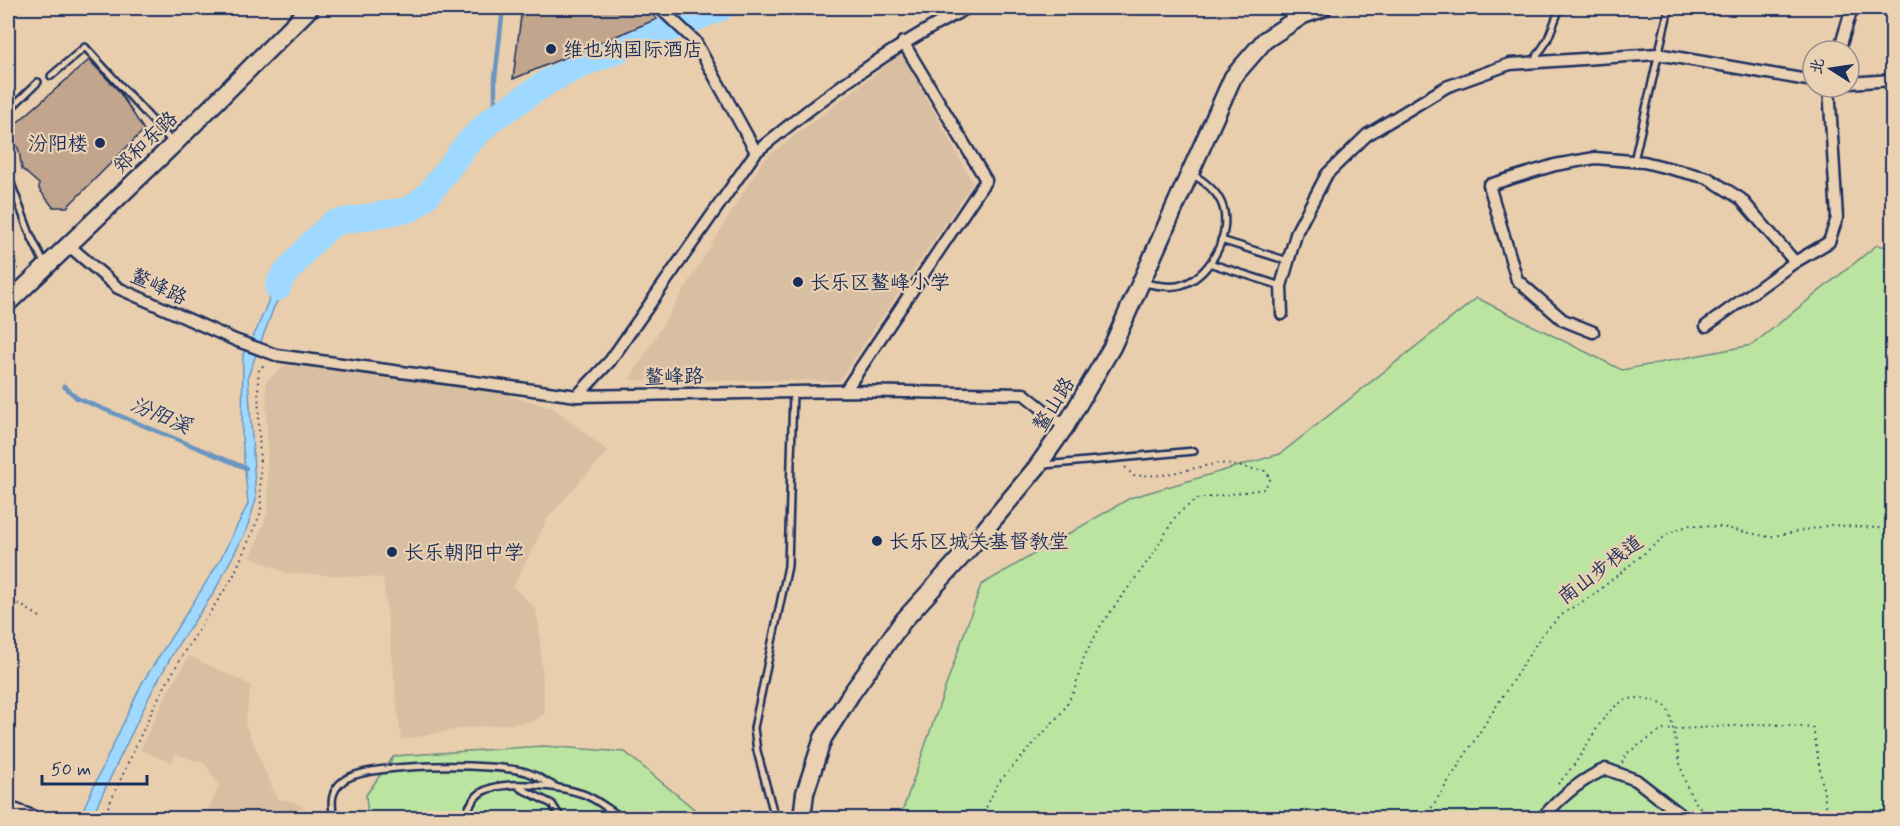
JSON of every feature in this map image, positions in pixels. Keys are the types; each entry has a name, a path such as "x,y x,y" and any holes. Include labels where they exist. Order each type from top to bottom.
{"street":[{"name":"郑和东路","path":"8,303 45,265 174,144 310,8"},
{"path":"577,396 610,361 756,152 821,99 903,42 967,8"},
{"name":"鳌山路","path":"802,819 805,793 823,738 851,694 903,621 973,544 1037,467 1065,427 1112,347 1233,77 1265,40 1303,15 1323,8"},
{"path":"1843,39 1852,8"},
{"path":"663,10 695,41 756,152"},
{"path":"845,391 986,180 903,42"},
{"path":"1282,314 1281,286 1297,231 1327,174 1367,135 1446,87 1510,64 1657,54 1801,79"},
{"path":"1861,82 1893,80"},
{"path":"1706,326 1795,262 1829,242 1838,218 1830,99"},
{"path":"1593,332 1563,320 1517,280 1489,184 1555,165 1595,158 1634,161 1708,178 1741,200 1795,262"},
{"name":"鳌峰路","path":"68,244 118,288 244,344 272,354 577,396 845,391 1024,394 1065,427"},
{"path":"1542,819 1554,805 1592,775 1606,769 1617,771 1636,780 1685,819"},
{"path":"8,810 30,819"}],"lane":[{"path":"1532,62 1547,41 1560,8"},
{"path":"1634,161 1669,8"},
{"path":"51,76 85,47 174,144"},
{"path":"8,111 38,82"},
{"path":"1141,282 1165,286 1183,285 1202,275 1212,264 1221,240 1224,220 1222,203 1209,184 1189,172"},
{"path":"8,175 30,234 45,265"},
{"path":"1221,240 1288,261"},
{"path":"1212,264 1281,286"},
{"path":"775,819 757,751 754,728 775,616 788,566 792,392"},
{"path":"1037,467 1057,462 1194,451"},
{"path":"334,819 331,803 335,789 345,779 417,766 476,765 526,772 556,787 585,795 623,819"},
{"path":"516,786 552,804 561,819"},
{"path":"465,819 469,805 485,790 516,786 556,787"}],"path":[{"path":"8,246 14,264 28,283"},
{"path":"103,819 155,704 183,654 233,577 261,512 258,380 259,369 272,354"},
{"path":"981,819 998,783 1063,711 1074,691 1084,657 1101,625 1153,554 1177,514 1197,499 1264,489 1270,478 1265,471 1219,463 1163,476 1134,476 1116,458"},
{"name":"南山步栈道","path":"1425,819 1543,633 1565,612 1592,596 1669,533 1696,525 1768,537 1831,525 1893,529"},
{"path":"8,597 40,617"},
{"path":"1557,785 1577,761 1596,726 1616,706 1627,700 1644,698 1667,707 1675,729 1683,778 1690,794 1712,819"},
{"path":"1617,771 1627,753 1645,739 1662,730 1769,724 1813,728 1828,819"}],"shaded area":[{"name":"长乐区鳌峰小学","path":"902,53 973,183 839,381 629,380 763,160"},
{"name":"长乐朝阳中学","path":"286,365 466,385 552,407 608,451 549,516 513,587 535,608 539,625 545,714 532,722 464,728 401,740 383,578 286,573 251,557 268,512 266,381"},
{"path":"189,656 251,685 245,723 271,785 279,799 295,802 313,818 205,818 219,785 204,763 175,754 172,763 140,750 165,697"}],"green space":[{"path":"1877,245 1892,248 1892,818 900,818 981,585 1130,498 1280,454 1477,298 1622,370 1752,345"},
{"path":"543,746 625,752 705,818 368,818 366,795 394,756"}],"water":[{"path":"295,247 297,264 274,307 248,376 256,500 246,531 213,594 179,643 152,691 91,818 79,818 142,683 219,562 248,504 242,437 243,354"}],"building":[{"name":"维也纳国际酒店","path":"522,8 645,8 657,19 513,79"},
{"path":"89,60 118,90 144,130 67,207 53,207 39,189 39,184 22,169 19,151 10,129"}],"waterway":[{"path":"495,118 495,78 503,8"},
{"path":"278,288 281,279 310,245 333,223 411,209 429,194 467,144 491,120 549,81 579,66 721,8"},
{"name":"汾阳溪","path":"64,386 77,398 246,468"}],"place":[{"name":"维也纳国际酒店","path":"551,49"},
{"name":"汾阳楼","path":"100,143"},
{"name":"长乐区鳌峰小学","path":"798,282"},
{"name":"长乐区城关基督教堂","path":"877,541"},
{"name":"长乐朝阳中学","path":"392,552"}]}
